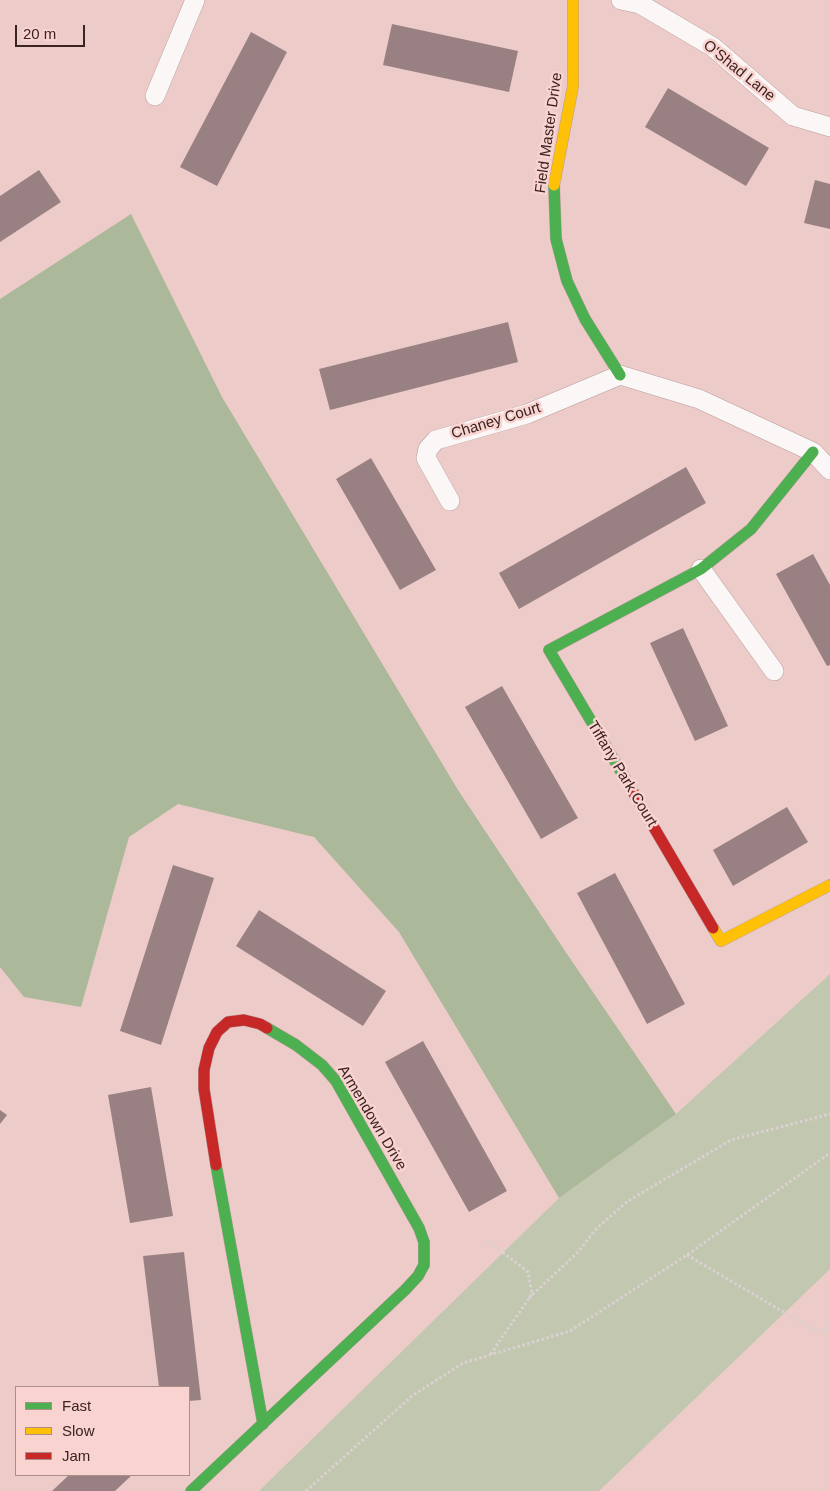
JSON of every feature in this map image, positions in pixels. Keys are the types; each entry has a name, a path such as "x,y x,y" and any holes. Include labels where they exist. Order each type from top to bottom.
{"street":[{"path":"155,96 195,0"},
{"name":"Field Master Drive","path":"574,0 573,86 554,181 556,239 567,281 581,312 620,375"},
{"name":"O'Shad Lane","path":"621,0 640,4 713,47 793,116 830,127"},
{"path":"620,375 699,399 813,452 830,470"},
{"name":"Chaney Court","path":"450,501 426,458 428,449 436,440 527,414 620,375"},
{"name":"Tiffany Park Court","path":"813,452 751,529 701,569 549,650 721,941 830,885"},
{"path":"701,569 774,671"},
{"name":"Armendown Drive","path":"191,1491 263,1424 405,1290 418,1276 424,1265 424,1242 419,1228 336,1081 322,1065 290,1041 260,1024 244,1020 228,1022 217,1032 209,1048 204,1070 206,1108 263,1424"}],"path":[{"path":"529,1298 578,1252 597,1228 628,1201 731,1140 830,1114"},
{"path":"306,1491 412,1396 463,1363 570,1331 687,1255 830,1153"},
{"path":"487,1240 528,1272 532,1294 489,1356"},
{"path":"687,1255 809,1327 824,1332 830,1321"}],"green space":[{"path":"131,214 222,397 458,790 676,1114 559,1198 399,932 314,837 178,804 129,837 81,1007 24,997 0,967 0,299"},
{"path":"830,974 830,1269 599,1491 259,1491 559,1198 676,1114"}],"building":[{"path":"392,24 518,51 509,92 383,65"},
{"path":"251,32 287,52 217,186 180,167"},
{"path":"668,88 769,148 746,186 645,127"},
{"path":"39,170 61,202 0,242 0,196"},
{"path":"815,180 830,184 830,229 804,223"},
{"path":"508,322 518,362 330,410 319,369"},
{"path":"371,458 436,570 400,590 336,479"},
{"path":"686,467 706,503 519,609 499,573"},
{"path":"813,554 830,585 830,665 827,666 776,574"},
{"path":"683,628 728,726 695,741 650,643"},
{"path":"502,686 578,818 541,839 465,707"},
{"path":"787,807 808,842 733,886 713,850"},
{"path":"173,865 214,878 161,1045 120,1031"},
{"path":"615,873 685,1004 647,1024 577,893"},
{"path":"259,910 386,991 363,1026 236,946"},
{"path":"423,1041 507,1191 469,1212 385,1062"},
{"path":"151,1087 173,1216 130,1223 108,1095"},
{"path":"0,1110 7,1115 0,1124"},
{"path":"184,1252 201,1400 190,1401 190,1386 159,1386 143,1256"},
{"path":"68,1476 131,1476 115,1491 52,1491"}],"traffic: fast":[{"path":"554,185 556,239 567,281 585,319 620,375"},
{"path":"626,780 549,650 701,569 751,529 813,452"},
{"path":"191,1491 405,1290 418,1276 424,1265 424,1242 419,1228 336,1081 322,1065 296,1045 267,1028"},
{"path":"216,1165 263,1424"}],"traffic: slow":[{"path":"554,185 573,86 573,0"},
{"path":"713,928 721,941 830,885"}],"traffic: jam":[{"path":"626,780 713,928"},
{"path":"216,1165 204,1089 204,1070 209,1048 217,1032 228,1022 244,1020 267,1028"}]}
